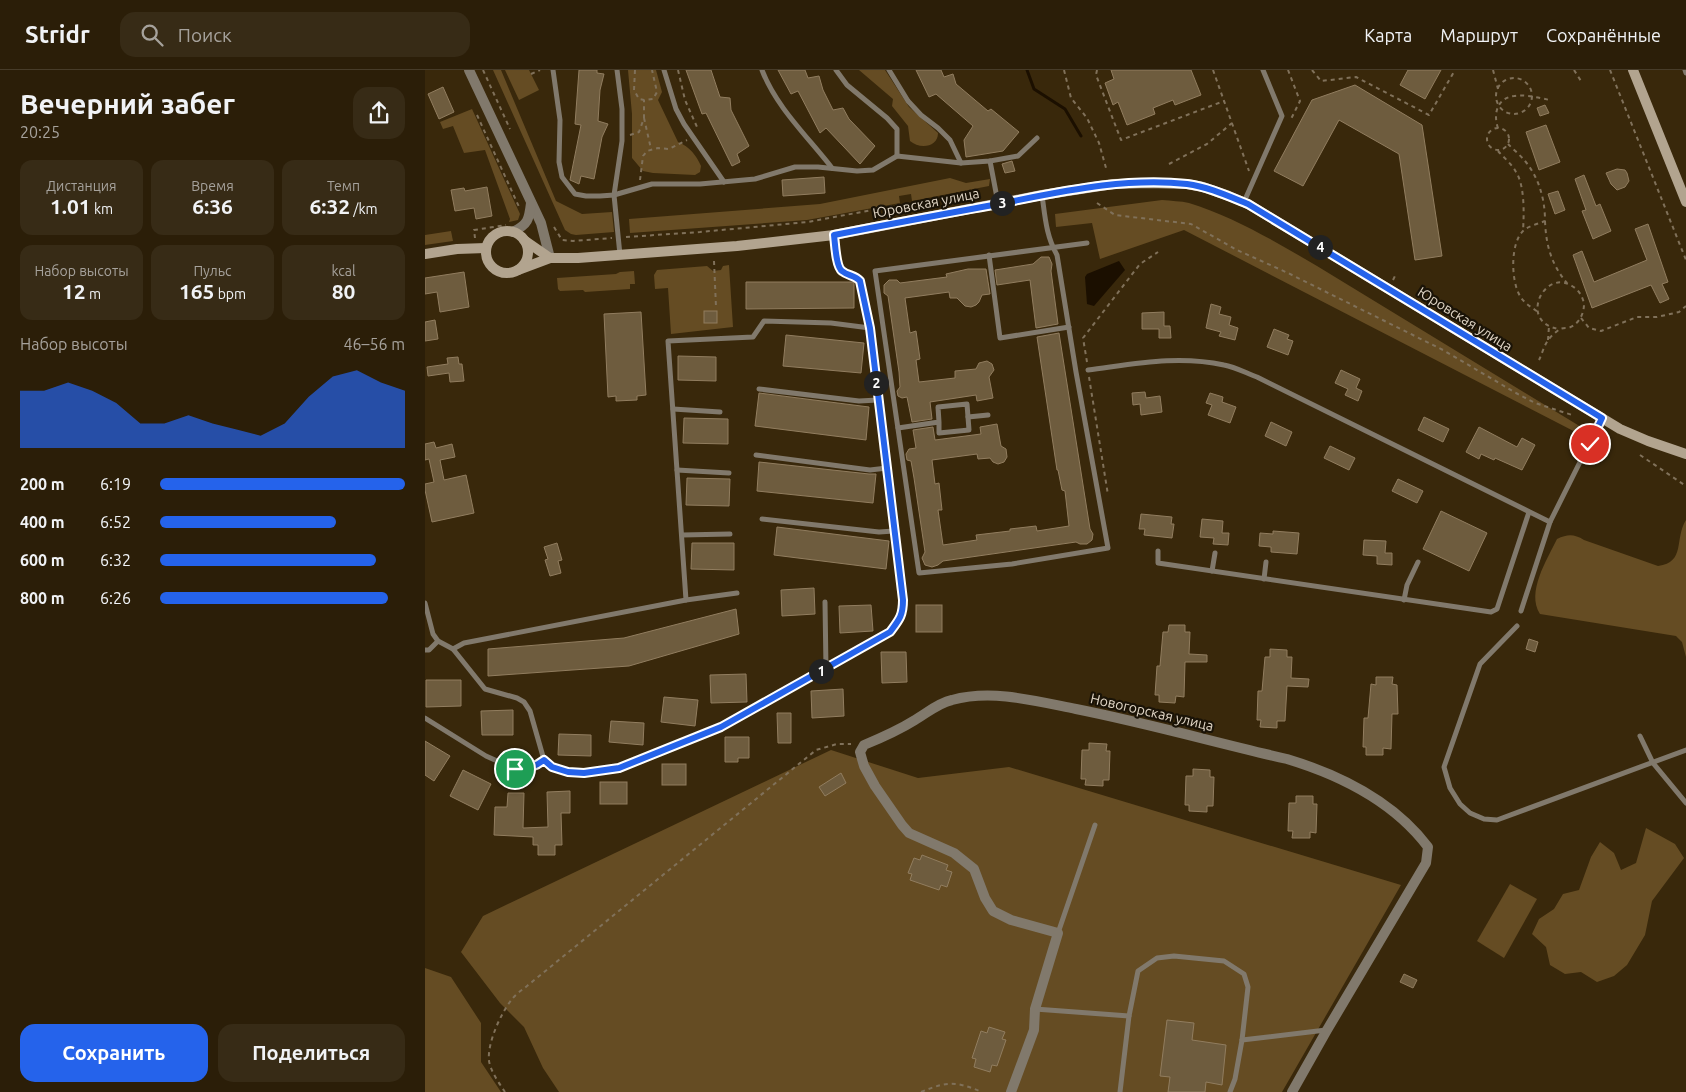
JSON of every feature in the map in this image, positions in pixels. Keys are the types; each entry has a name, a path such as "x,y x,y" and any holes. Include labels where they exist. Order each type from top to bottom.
{"street":[{"path":"469,70 545,233 551,258"},
{"path":"1633,70 1682,183 1686,202"},
{"name":"Юровская улица","path":"518,270 551,258 578,258 737,246 834,235 1042,195 1113,184 1173,184 1203,187 1243,202 1620,429 1648,442 1686,454"},
{"path":"524,240 528,254 523,266 518,270 505,273 498,271 488,262 486,248 493,236 506,232 511,228 524,226 530,218 531,202"},
{"path":"511,228 524,240 551,258"},
{"path":"425,254 457,249 486,248"},
{"name":"Новогорская улица","path":"864,745 894,731 932,708 950,700 971,696 994,696 1039,701 1098,713 1287,758 1318,768 1352,785 1385,805 1419,836 1428,848 1426,863 1292,1092"},
{"path":"864,745 860,752 864,766 875,786 909,833 954,854 974,869 985,898 993,911 1011,920 1058,934 1035,1009 1034,1030 1011,1092"}],"lane":[{"path":"553,70 560,120 559,162 562,177 575,194 586,196 614,195 652,184 700,184 755,179 795,167 857,171 873,170 897,156 961,163 990,161 1018,156 1037,138"},
{"path":"617,70 622,109 622,135 614,195 620,255"},
{"path":"664,70 676,109 684,124 724,182"},
{"path":"762,70 767,82 787,112 832,168"},
{"path":"836,70 847,85 887,118 897,129 897,156"},
{"path":"889,70 908,101 949,140 961,163"},
{"path":"1243,202 1282,116 1263,70"},
{"path":"990,161 998,204"},
{"path":"1042,195 1047,231 1052,246 1057,255 1108,548 1012,564 919,573 875,271 1052,246 1087,243"},
{"path":"425,604 433,634 438,641 453,649 485,689 517,698 524,702 530,711 544,760 552,767 568,772 584,773 619,768 721,727 890,632 903,612 903,600 870,328 860,281 855,276 843,272 839,267 834,235"},
{"path":"989,255 1000,338 1069,327"},
{"path":"686,600 669,341 753,337 764,321 870,328"},
{"path":"1088,370 1158,360 1187,359 1225,365 1257,376 1550,522"},
{"path":"759,389 859,401 879,400"},
{"path":"967,404 969,430 939,434 939,422 938,407 967,404"},
{"path":"673,409 720,412"},
{"path":"968,417 988,415"},
{"path":"1521,610 1550,522 1602,418"},
{"path":"898,428 939,422"},
{"path":"756,454 870,470 887,468"},
{"path":"677,470 729,473"},
{"path":"1158,551 1158,563 1491,612 1497,609 1529,512"},
{"path":"763,519 879,532 895,531"},
{"path":"682,534 731,534"},
{"path":"1212,571 1215,553"},
{"path":"1263,579 1266,562"},
{"path":"1404,600 1407,585 1418,562"},
{"path":"453,649 465,643 686,600 737,593"},
{"path":"825,602 826,669"},
{"path":"1517,626 1480,664 1445,767 1450,788 1460,804 1470,813 1484,819 1497,820 1686,750"},
{"path":"425,650 429,650 438,641"},
{"path":"425,718 485,756 515,769 527,769 537,766 544,760"},
{"path":"1640,736 1653,763 1686,803"},
{"path":"1058,934 1095,825"},
{"path":"1120,1092 1129,1016 1138,971 1157,958 1174,956 1225,961 1244,974 1248,987 1242,1040 1235,1079 1230,1092"},
{"path":"1035,1009 1129,1016"},
{"path":"1242,1040 1327,1030"}],"path":[{"path":"483,70 510,130"},
{"path":"531,74 540,70"},
{"path":"635,70 634,90 639,99 644,100 653,99 657,92 652,70"},
{"path":"639,187 643,156 651,149 669,149 701,134 693,121 685,100 678,70"},
{"path":"1064,70 1071,98 1087,118 1099,142 1106,168"},
{"path":"1097,70 1096,74 1121,140 1224,101"},
{"path":"1213,70 1249,170 1247,177"},
{"path":"1312,70 1321,81 1356,77 1429,115 1455,70"},
{"path":"1493,70 1498,88"},
{"path":"1574,70 1581,82"},
{"path":"1610,70 1686,260"},
{"path":"1498,105 1506,112 1517,114 1527,109 1532,97 1530,88 1527,84 1517,79 1506,81 1498,88 1496,94 1498,105 1495,120 1498,128 1508,135 1508,144 1525,161 1541,190 1545,204 1548,250 1560,275 1581,294 1584,306 1581,318 1572,326 1560,329 1548,340"},
{"path":"1498,105 1505,99 1515,96 1550,100"},
{"path":"644,100 644,118 651,149"},
{"path":"477,115 522,214"},
{"path":"622,135 633,135 639,132 644,118"},
{"path":"1169,164 1207,144 1232,123"},
{"path":"1498,128 1490,132 1487,140 1490,147 1498,150 1517,172 1523,204 1523,232 1516,245 1513,262 1514,280 1519,295 1529,306 1538,312"},
{"path":"1498,150 1508,144"},
{"path":"1097,203 1115,216 1191,224 1237,250 1288,273 1427,342 1516,394 1535,403 1572,415"},
{"path":"551,220 558,236 562,240 573,241 808,222 904,204"},
{"path":"1523,232 1545,221"},
{"path":"475,249 474,230 511,228"},
{"path":"1109,502 1083,338 1140,264 1159,252"},
{"path":"714,261 716,307"},
{"path":"1560,329 1549,326 1540,317 1538,300 1544,289 1555,283 1567,283"},
{"path":"1581,318 1589,328 1601,331 1637,317 1657,317 1679,312 1686,306"},
{"path":"1539,360 1548,340 1549,326"},
{"path":"1640,455 1686,486"},
{"path":"505,1092 492,1070 489,1060 491,1043 498,1024 512,1000 522,990 816,750 837,744 864,745"},
{"path":"921,1092 942,1084 953,1083 982,1092"}],"shaded area":[{"path":"493,70 501,70 556,201 582,214 612,212 614,232 576,235 565,230"},
{"path":"505,70 529,70 539,90 519,100"},
{"path":"628,70 656,70 662,92 658,100 678,142 689,149 697,158 701,166 700,172 695,175 643,171 632,158 632,114"},
{"path":"859,70 885,70 909,107 938,133 935,142 923,146 910,141 908,126 892,106 893,99"},
{"path":"472,109 520,214 518,220 509,222 510,219 485,150 464,153 453,126 443,129 440,122"},
{"path":"950,178 966,183 990,179 989,186 912,201 911,194 899,196 900,203 807,220 630,233 629,219 820,204"},
{"path":"1162,200 1186,202 1206,209 1270,239 1591,433 1589,439 1184,230 1100,259 1092,223 1056,227 1055,214"},
{"path":"451,231 453,241 425,245 425,235"},
{"path":"1119,261 1125,270 1094,306 1087,304 1085,277 1087,274"},
{"path":"729,265 733,327 671,334 668,288 655,289 654,275 657,270 707,266 713,271 721,270 723,266"},
{"path":"634,271 635,284 630,284 630,289 585,292 583,290 560,291 558,289 557,278"},
{"path":"1686,520 1686,657 1682,642 1676,636 1540,614 1535,596 1539,576 1557,539 1574,536 1658,566 1673,560"},
{"path":"831,750 918,778 1009,767 1401,885 1282,1092 559,1092 543,1068 524,1027 500,1003 461,952 483,916"},
{"path":"1646,828 1675,844 1684,858 1652,901 1645,935 1627,965 1614,976 1597,982 1581,972 1565,974 1550,965 1546,947 1532,934 1539,919 1554,909 1563,894 1579,890 1591,857 1600,842 1614,853 1621,870 1636,863"},
{"path":"1510,884 1537,899 1504,958 1477,941"},
{"path":"425,968 451,977 481,1023 481,1062 501,1092 425,1092"}],"building":[{"path":"579,70 597,70 597,73 604,74 600,90 598,121 608,124 602,137 594,179 581,176 579,184 570,180 581,125 575,124"},
{"path":"686,70 711,70 720,97 730,98 731,110 749,146 737,154 740,162 732,166 706,113 702,114"},
{"path":"778,70 805,70 808,78 819,76 823,90 833,110 843,108 849,119 875,146 860,164 826,128 820,133 798,91 791,94"},
{"path":"916,70 941,70 944,77 953,74 956,84 988,111 991,109 1019,132 1003,151 966,157 964,140 973,126 936,94 929,97"},
{"path":"1111,70 1191,70 1201,95 1175,105 1173,100 1153,108 1155,114 1127,125 1118,102 1113,105 1105,83 1114,79"},
{"path":"1408,70 1441,70 1425,99 1400,85"},
{"path":"1355,85 1422,125 1442,256 1415,260 1399,154 1339,120 1303,186 1274,171 1312,100"},
{"path":"443,87 454,112 439,119 428,94"},
{"path":"1545,105 1549,113 1540,116 1537,108"},
{"path":"1546,125 1560,162 1539,170 1526,132"},
{"path":"1012,161 1015,171 1005,173 1002,164"},
{"path":"1617,169 1625,170 1629,181 1625,187 1617,190 1611,184 1606,173"},
{"path":"1584,175 1596,206 1600,204 1611,231 1593,239 1582,211 1586,210 1575,179"},
{"path":"824,177 825,193 783,196 782,180"},
{"path":"487,187 492,216 476,219 474,208 455,211 451,190 464,188 465,191"},
{"path":"1558,191 1565,210 1555,214 1548,194"},
{"path":"1648,224 1668,282 1662,284 1669,299 1660,303 1651,285 1592,308 1573,255 1582,251 1594,282 1647,260 1635,229"},
{"path":"1041,257 1049,257 1052,264 1051,271 1058,324 1036,328 1030,280 997,285 995,270 1033,264"},
{"path":"968,269 986,269 990,294 982,295 976,305 971,307 965,306 957,298 950,298 949,292 905,298 910,333 916,331 920,359 916,360 919,382 955,378 955,371 976,369 979,363 987,361 992,364 994,370 989,377 993,398 977,401 976,395 930,402 932,419 912,422 907,397 902,398 898,396 897,391 900,387 899,372 888,296 884,293 884,285 889,280 897,280 900,283 947,277 946,274"},
{"path":"464,272 469,307 440,312 437,292 425,294 425,278"},
{"path":"746,282 854,282 854,308 746,309"},
{"path":"1211,304 1221,307 1219,314 1231,317 1229,325 1238,328 1235,340 1219,336 1221,332 1206,328"},
{"path":"704,311 717,311 717,323 704,323"},
{"path":"641,312 646,395 637,396 637,400 616,401 616,396 608,397 604,314"},
{"path":"1164,312 1164,326 1170,326 1171,338 1159,338 1159,329 1142,329 1142,313"},
{"path":"435,320 438,339 425,341 425,322"},
{"path":"1274,329 1289,335 1287,339 1293,341 1288,355 1267,347"},
{"path":"1059,333 1090,529 1093,534 1092,540 1087,544 1076,542 943,561 932,567 925,565 922,558 925,552 914,478 911,461 907,460 906,454 909,449 916,448 913,430 933,427 935,440 981,434 980,427 997,424 1001,446 1006,449 1007,457 1004,462 998,464 990,458 978,459 977,454 932,460 935,484 939,483 942,510 938,510 943,545 977,540 976,535 1010,531 1010,529 1036,526 1037,531 1069,526 1065,491 1062,490 1057,470 1037,337"},
{"path":"786,335 864,343 861,373 783,366"},
{"path":"678,356 716,357 716,381 678,380"},
{"path":"458,357 459,364 462,364 464,381 450,382 449,373 428,376 427,367 448,364 447,358"},
{"path":"1341,370 1360,379 1356,388 1362,391 1358,401 1345,395 1348,389 1335,383"},
{"path":"1145,392 1146,398 1160,396 1162,412 1141,415 1140,404 1133,405 1132,393"},
{"path":"759,393 869,407 866,440 755,426"},
{"path":"1210,393 1223,397 1222,402 1236,407 1230,423 1208,415 1212,405 1206,403"},
{"path":"1424,417 1449,429 1443,442 1418,430"},
{"path":"684,418 728,419 728,444 683,443"},
{"path":"1271,422 1292,432 1286,446 1265,436"},
{"path":"1479,427 1517,447 1522,438 1535,445 1522,470 1495,458 1494,460 1481,454 1479,459 1466,452"},
{"path":"434,442 436,448 452,444 455,457 440,460 444,480 466,475 474,513 432,522 425,484 434,482 429,459 425,460 425,444"},
{"path":"1330,446 1355,458 1349,470 1324,458"},
{"path":"759,462 876,474 873,503 757,491"},
{"path":"687,478 730,479 729,506 686,505"},
{"path":"1398,479 1423,491 1417,503 1392,491"},
{"path":"1441,511 1487,533 1469,571 1423,549"},
{"path":"1141,514 1172,517 1171,524 1174,524 1172,538 1144,535 1145,529 1139,529"},
{"path":"1202,519 1223,521 1222,533 1229,533 1228,545 1213,544 1214,538 1200,537"},
{"path":"777,527 889,541 886,569 774,555"},
{"path":"1273,531 1299,533 1297,554 1271,552 1271,547 1259,546 1260,533 1273,534"},
{"path":"1364,540 1386,541 1385,553 1392,553 1392,565 1377,564 1377,556 1363,555"},
{"path":"557,543 562,560 558,561 561,573 550,576 545,560 548,559 544,547"},
{"path":"692,543 734,543 734,570 691,569"},
{"path":"814,588 815,614 782,616 781,590"},
{"path":"871,605 873,631 840,633 839,606"},
{"path":"916,605 942,605 942,632 916,632"},
{"path":"736,609 739,634 629,666 488,676 488,649 624,638"},
{"path":"1169,625 1185,625 1185,632 1190,632 1189,654 1207,655 1207,662 1185,662 1184,697 1176,696 1175,703 1159,702 1159,695 1155,695 1157,666 1160,666 1163,632 1168,632"},
{"path":"1529,639 1538,642 1535,652 1526,649"},
{"path":"1270,649 1287,650 1287,657 1292,657 1291,678 1309,679 1308,687 1287,686 1285,721 1277,721 1277,728 1260,727 1261,720 1257,720 1258,691 1262,691 1265,657 1270,657"},
{"path":"881,652 906,652 907,682 882,683"},
{"path":"746,674 747,702 711,703 710,675"},
{"path":"1376,677 1393,677 1392,684 1397,685 1398,714 1392,714 1391,749 1383,748 1383,755 1366,755 1366,747 1363,747 1364,718 1368,718 1371,684 1376,685"},
{"path":"426,680 461,680 461,706 426,707"},
{"path":"843,689 844,716 812,718 811,691"},
{"path":"664,697 698,700 695,726 661,722"},
{"path":"513,710 513,735 482,735 481,711"},
{"path":"777,713 791,713 791,743 778,743"},
{"path":"611,721 644,723 643,745 609,742"},
{"path":"559,734 591,735 591,756 558,755"},
{"path":"725,737 749,737 749,758 738,758 738,762 725,762"},
{"path":"425,741 450,756 434,781 425,775"},
{"path":"1089,743 1107,744 1106,751 1110,751 1109,780 1103,780 1103,786 1085,785 1086,779 1081,779 1082,750 1089,750"},
{"path":"662,764 686,764 686,785 662,785"},
{"path":"1193,769 1210,770 1210,777 1214,777 1213,806 1207,806 1207,812 1189,811 1189,805 1185,805 1186,776 1193,776"},
{"path":"463,770 491,784 478,810 450,796"},
{"path":"841,773 846,783 825,796 819,787"},
{"path":"600,782 627,782 627,804 600,804"},
{"path":"570,791 570,813 561,813 562,845 555,845 555,855 538,855 538,845 533,845 533,837 494,835 495,807 507,807 508,793 524,793 523,828 548,827 547,792"},
{"path":"1296,796 1313,796 1313,804 1317,804 1316,833 1310,832 1310,838 1292,838 1293,831 1288,831 1289,803 1296,803"},
{"path":"922,855 948,865 946,870 952,872 947,887 941,885 939,890 910,880 912,874 908,873 914,858 920,860"},
{"path":"1404,974 1417,980 1413,988 1400,982"},
{"path":"1167,1020 1194,1023 1192,1040 1226,1045 1222,1085 1206,1082 1205,1092 1168,1092 1170,1077 1160,1076"},
{"path":"989,1027 1005,1032 1002,1039 1006,1040 997,1066 992,1065 990,1072 974,1067 976,1059 972,1058 981,1031 987,1033"}],"waterway":[{"path":"1027,70 1034,89 1065,109 1081,136"}],"route":[{"path":"515,769 527,769 537,766 544,760 552,767 568,772 584,773 619,768 721,727 890,632 899,621 903,612 903,600 870,328 860,281 855,276 843,272 839,267 834,235 1042,195 1113,184 1187,184 1203,187 1248,204 1602,418 1590,444"}]}
